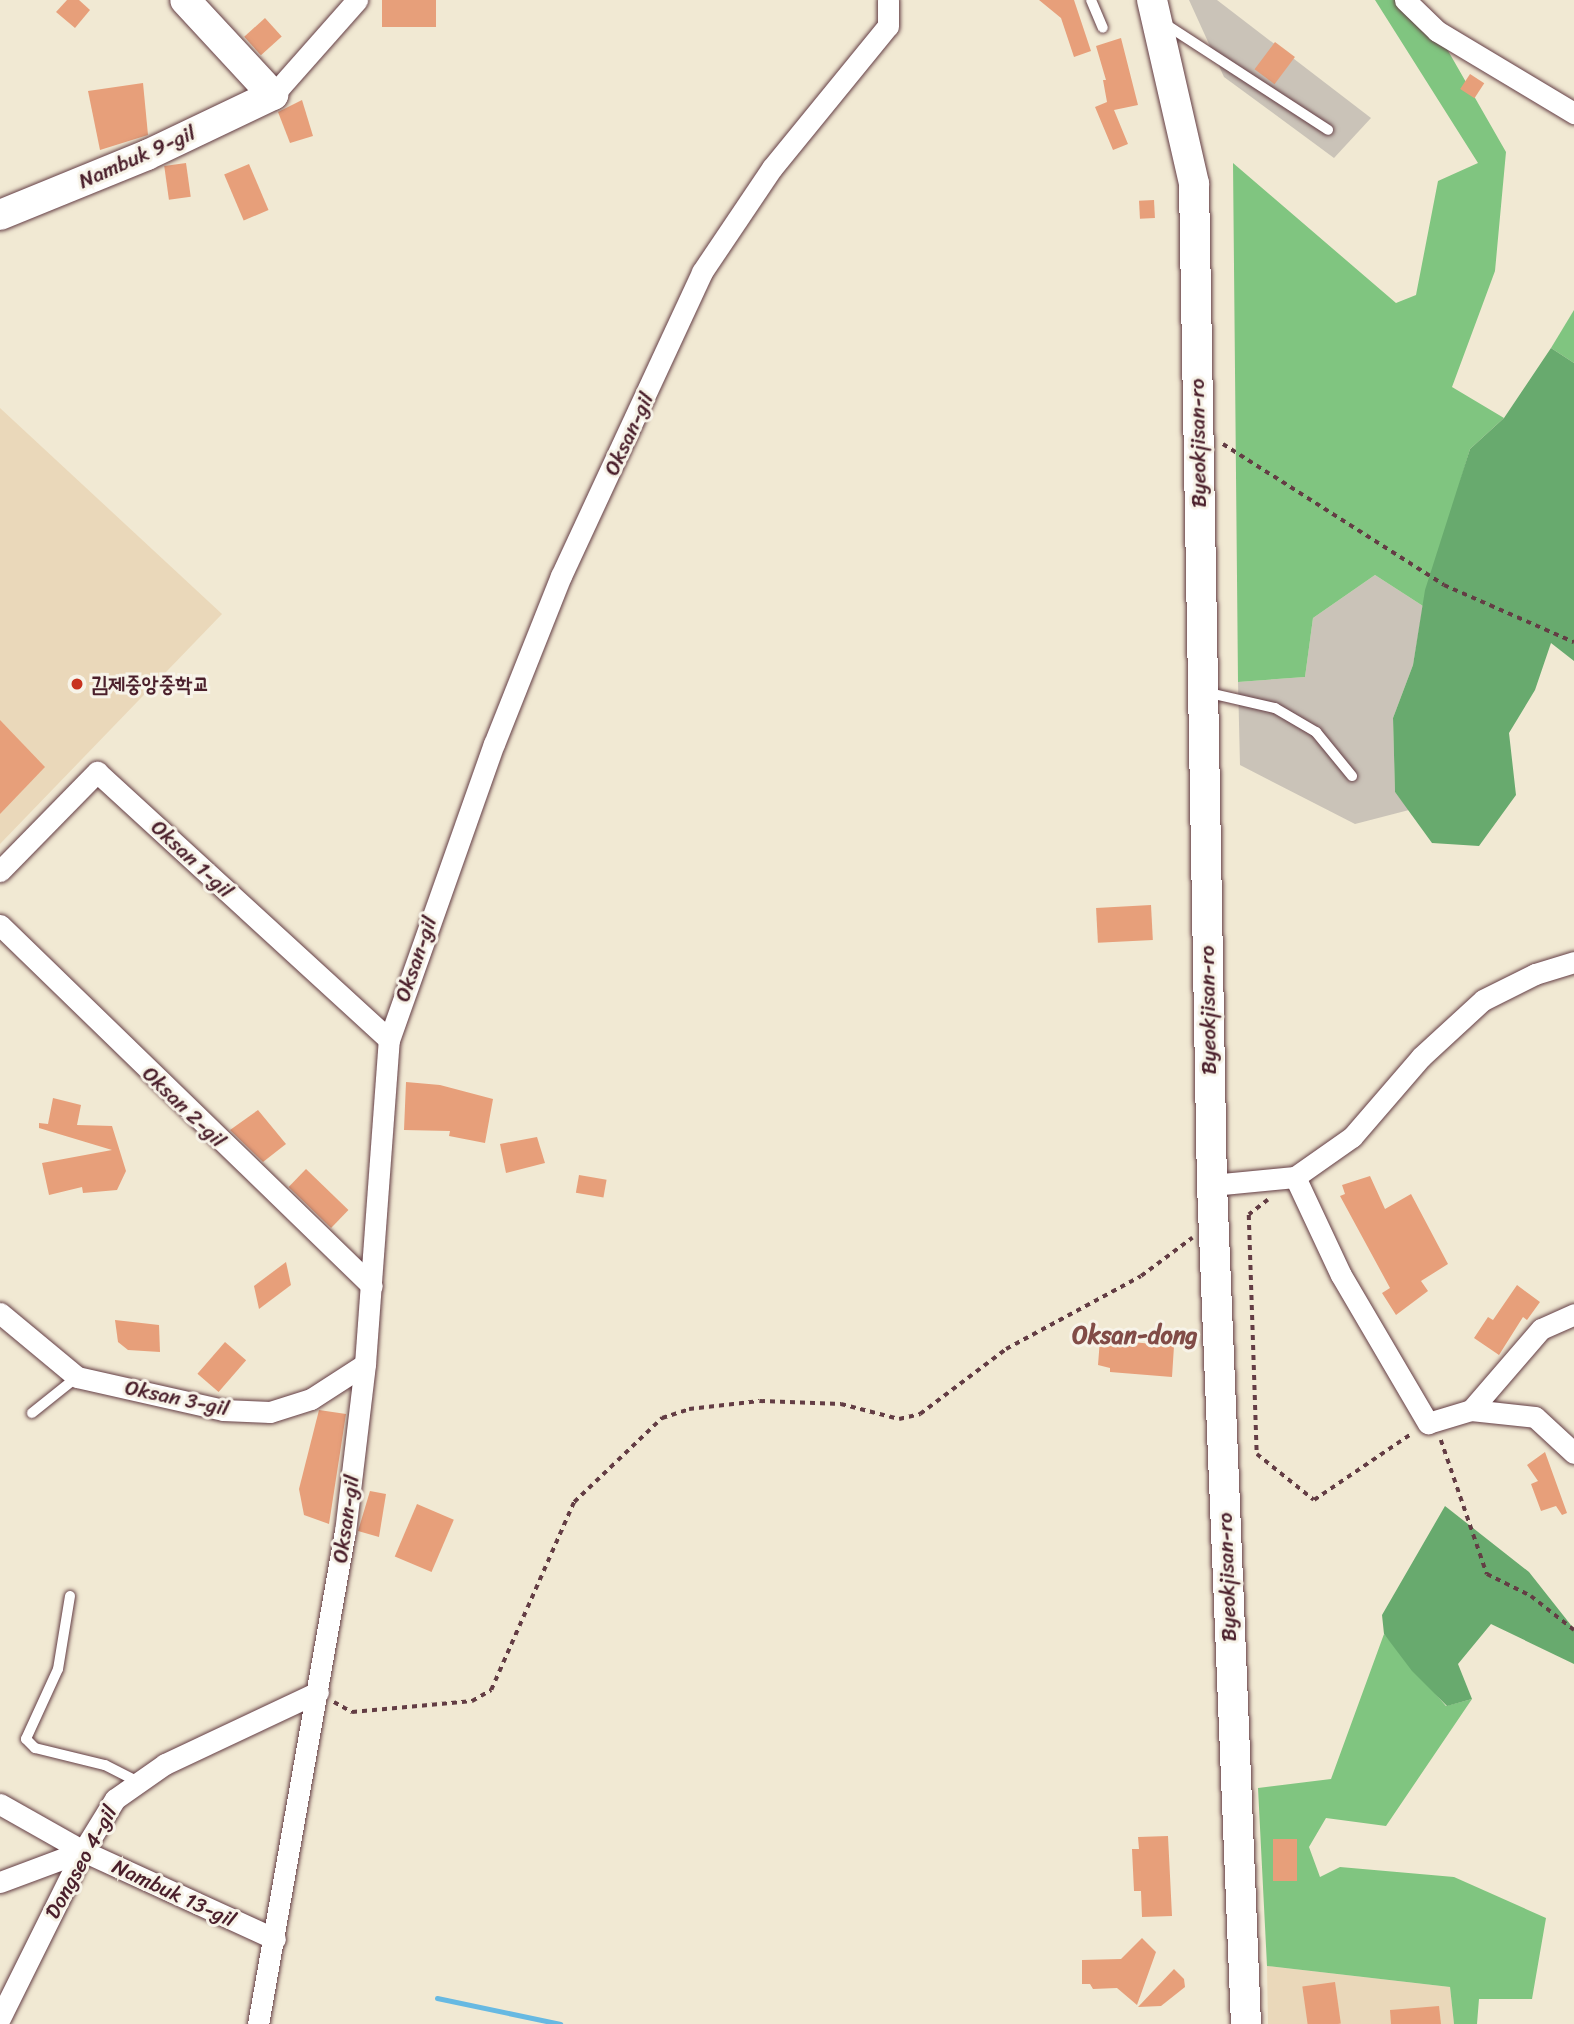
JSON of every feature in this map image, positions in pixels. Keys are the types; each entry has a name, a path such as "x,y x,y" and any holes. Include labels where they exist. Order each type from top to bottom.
{"street":[{"path":"185,0 273,95 357,0"},
{"name":"Oksan-gil","path":"258,2024 345,1532 372,1286 389,1040 489,757 561,576 702,272 772,168 888,26 887,0"},
{"path":"1405,0 1437,31 1574,113"},
{"name":"Byeokjisan-ro","path":"1154,9 1194,184 1213,1222 1246,2024"},
{"name":"Nambuk 9-gil","path":"0,215 147,155 273,95"},
{"name":"Oksan 1-gil","path":"0,871 97,772 389,1040"},
{"name":"Oksan 2-gil","path":"0,925 372,1286"},
{"path":"1212,1185 1295,1177 1352,1137 1421,1057 1483,1000 1535,974 1574,962"},
{"path":"1295,1177 1341,1275 1436,1420 1471,1410 1535,1417 1574,1453"},
{"name":"Oksan 3-gil","path":"0,1312 77,1377 222,1410 270,1412 311,1399 365,1364"},
{"path":"1471,1410 1541,1329 1574,1314"},
{"name":"Dongseo 4-gil","path":"0,2018 83,1851 115,1799 165,1764 318,1692"},
{"name":"Nambuk 13-gil","path":"0,1804 83,1851 275,1939"},
{"path":"0,1882 83,1851"}],"lane":[{"path":"1091,0 1103,28"},
{"path":"1154,9 1328,130"},
{"path":"1203,691 1275,708 1316,732 1352,776"},
{"path":"32,1413 77,1377"},
{"path":"70,1596 58,1669 26,1738 35,1748 105,1765 139,1782"}],"path":[{"path":"1198,427 1444,585 1574,642"},
{"path":"1295,1177 1249,1215 1257,1454 1314,1500 1436,1420 1440,1447 1487,1574 1531,1596 1574,1630"},
{"path":"318,1692 352,1712 472,1702 491,1690 574,1502 662,1418 689,1409 760,1401 841,1404 899,1419 920,1414 1006,1349 1141,1276 1213,1222"}],"shaded area":[{"path":"1189,0 1217,0 1371,118 1334,158 1224,77"},
{"name":"김제중앙중학교","path":"0,408 222,614 0,844"},
{"path":"1375,575 1423,606 1413,665 1393,718 1395,792 1409,810 1355,824 1240,765 1238,682 1305,677 1313,618"},
{"path":"1267,1966 1450,1987 1454,2024 1268,2024"}],"green space":[{"path":"1375,0 1419,0 1506,152 1495,271 1452,387 1504,418 1470,449 1423,606 1375,575 1313,618 1305,677 1238,682 1233,163 1396,303 1416,295 1438,181 1478,163"},
{"path":"1574,310 1574,363 1551,348"},
{"path":"1551,348 1574,363 1574,661 1551,643 1535,690 1509,733 1516,795 1479,846 1432,843 1395,792 1393,718 1413,665 1425,590 1470,449 1504,418"},
{"path":"1445,1506 1529,1572 1574,1629 1574,1664 1491,1624 1458,1664 1472,1699 1447,1706 1412,1671 1384,1634 1382,1615"},
{"path":"1384,1634 1446,1706 1472,1699 1386,1826 1326,1818 1309,1847 1320,1877 1340,1867 1454,1877 1546,1918 1532,1999 1479,1999 1477,2024 1454,2024 1450,1987 1267,1966 1258,1788 1331,1779"}],"building":[{"path":"67,0 79,0 90,10 75,28 56,12"},
{"path":"382,0 436,0 436,27 382,27"},
{"path":"1039,0 1074,0 1091,51 1074,57 1061,18"},
{"path":"265,18 282,37 261,55 244,37"},
{"path":"1121,38 1138,105 1114,110 1128,144 1113,150 1095,107 1107,102 1103,80 1106,80 1096,46"},
{"path":"1275,42 1295,57 1275,84 1255,69"},
{"path":"1470,74 1484,83 1474,98 1460,89"},
{"path":"143,83 148,135 100,150 88,91"},
{"path":"302,100 313,136 290,143 278,112"},
{"path":"186,163 191,197 169,200 164,166"},
{"path":"249,164 269,210 244,221 224,175"},
{"path":"1154,200 1155,218 1140,219 1139,201"},
{"path":"0,720 45,767 0,814"},
{"path":"1151,905 1153,940 1098,943 1096,908"},
{"path":"406,1082 440,1085 493,1099 485,1143 449,1136 450,1131 404,1130"},
{"path":"53,1098 81,1105 77,1125 112,1126 126,1171 117,1190 83,1193 82,1187 49,1195 42,1163 112,1150 39,1128 39,1123 48,1124"},
{"path":"258,1110 286,1144 263,1162 230,1130"},
{"path":"537,1137 545,1163 506,1173 500,1144"},
{"path":"306,1169 348,1210 331,1228 289,1187"},
{"path":"579,1175 607,1180 603,1198 576,1193"},
{"path":"1370,1176 1385,1209 1411,1194 1448,1264 1421,1281 1428,1291 1396,1315 1382,1293 1390,1288 1340,1196 1345,1194 1342,1185"},
{"path":"286,1262 291,1285 259,1309 254,1286"},
{"path":"1517,1285 1540,1302 1527,1320 1523,1317 1499,1355 1474,1338 1488,1317 1493,1320"},
{"path":"115,1320 159,1325 160,1352 128,1350 118,1342"},
{"path":"1100,1339 1174,1346 1172,1377 1110,1372 1110,1368 1098,1365"},
{"path":"225,1342 246,1360 219,1392 197,1374"},
{"path":"319,1410 346,1414 329,1524 304,1515 299,1489"},
{"path":"1545,1452 1567,1513 1562,1515 1556,1506 1541,1511 1531,1484 1538,1481 1527,1465"},
{"path":"370,1491 386,1494 379,1537 358,1531"},
{"path":"417,1504 454,1520 432,1572 395,1556"},
{"path":"1168,1836 1172,1916 1142,1917 1141,1891 1134,1891 1132,1849 1139,1849 1138,1837"},
{"path":"1273,1839 1297,1839 1297,1881 1273,1881"},
{"path":"1142,1938 1156,1952 1137,2005 1117,1988 1093,1989 1090,1984 1082,1984 1082,1960 1121,1959"},
{"path":"1174,1969 1184,1979 1185,1987 1161,2006 1138,2007"},
{"path":"1335,1982 1341,2024 1308,2024 1302,1987"},
{"path":"1439,2006 1441,2024 1391,2024 1390,2010"}],"waterway":[{"path":"437,1998 560,2024"}],"place":[{"name":"김제중앙중학교","path":"77,684"}],"district":[{"name":"Oksan-dong","path":"1135,1336"}]}
